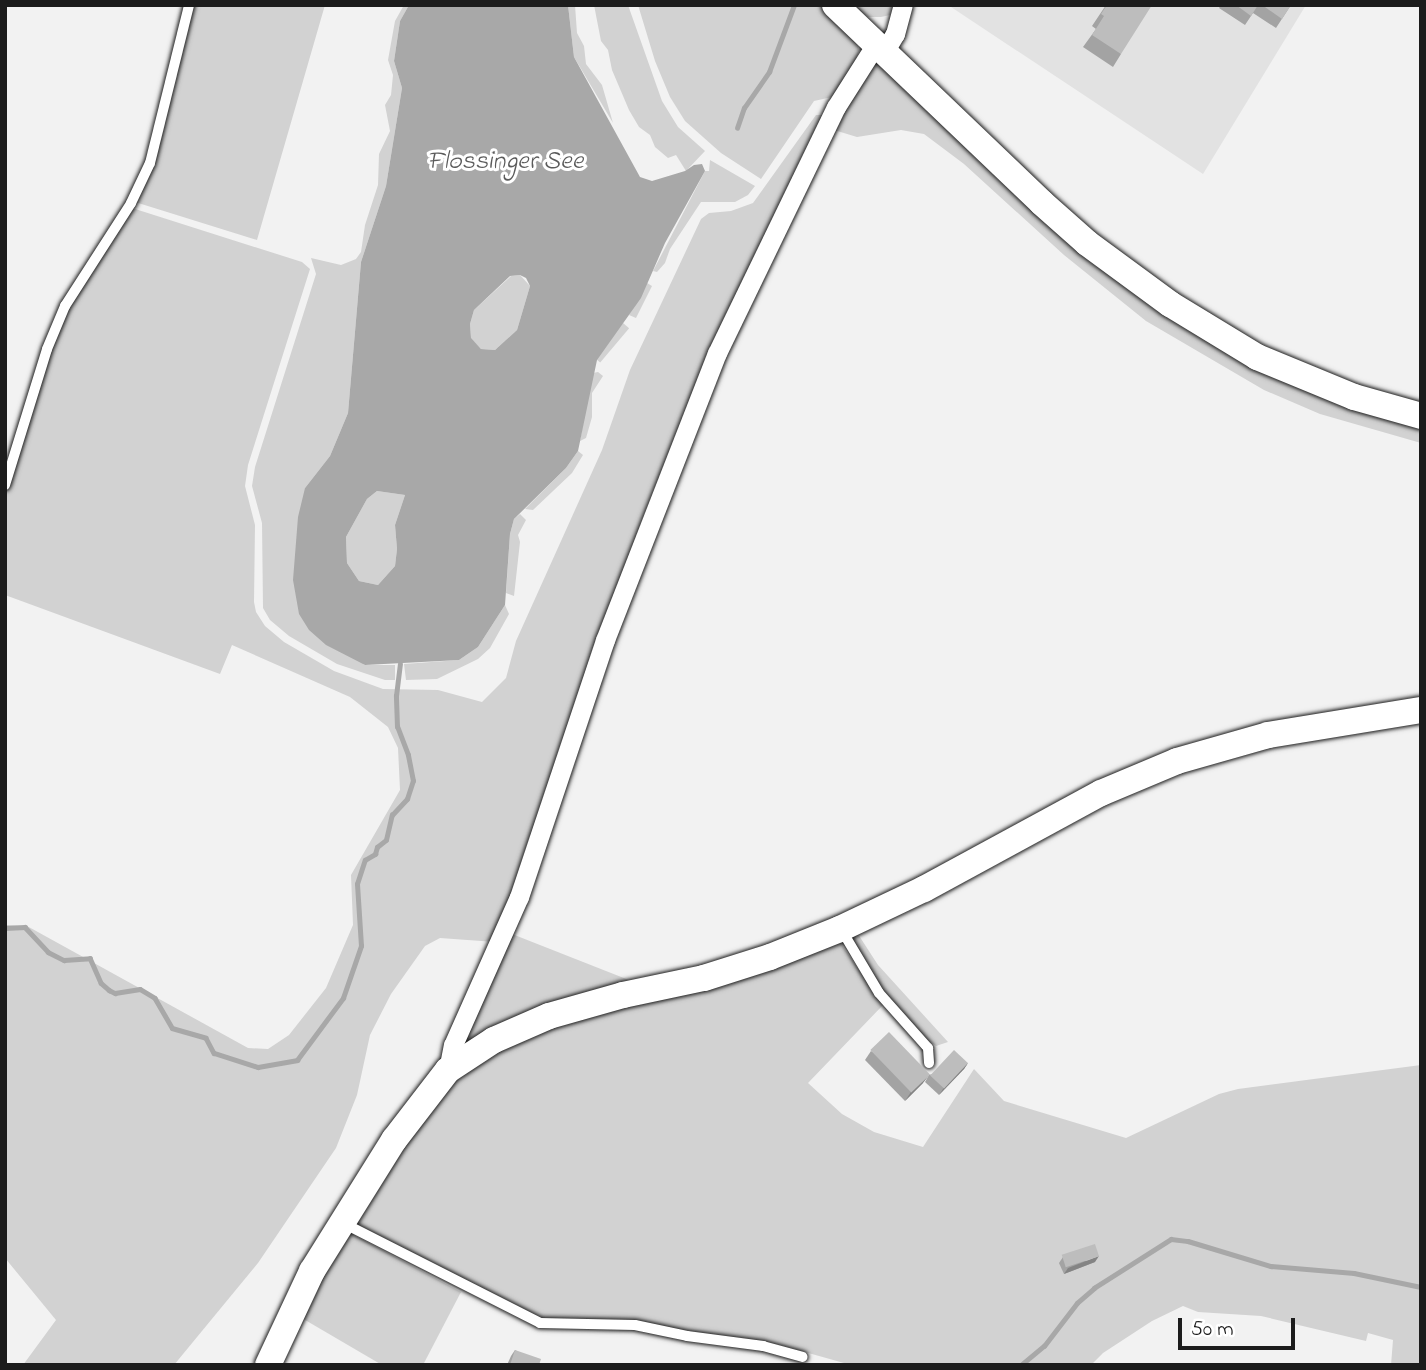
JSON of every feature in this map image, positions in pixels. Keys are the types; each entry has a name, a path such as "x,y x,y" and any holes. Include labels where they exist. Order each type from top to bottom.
{"main road":[{"path":"835,5 1042,203 1087,243 1170,304 1256,357 1354,397 1421,416"},
{"path":"268,1365 290,1312 341,1222 394,1140 448,1070 494,1040 549,1016 623,995 704,978 770,957 841,929 924,889 1101,793 1177,761 1268,735 1421,710"}],"street":[{"path":"448,1070 453,1045 519,897 605,640 717,354 836,107 880,48 895,34 903,5"}],"lane":[{"path":"5,485 47,349 65,306 131,203 150,163 189,5"},
{"path":"841,929 879,993 928,1048 929,1063"},
{"path":"341,1222 540,1323 635,1325 687,1336 763,1346 803,1357"}],"shaded area":[{"path":"194,5 325,5 257,240 135,202 161,140"},
{"path":"404,5 409,5 400,21 394,61 402,88 386,186 361,262 348,413 330,456 305,488 364,665 395,665 395,680 385,680 337,664 289,636 270,620 263,608 262,523 252,486 255,467 316,274 311,258 341,265 356,259 361,252 365,225 378,185 379,154 390,131 385,105 391,95 393,75 388,60 395,21"},
{"path":"568,5 575,5 577,33 584,46 586,64 602,85 613,123 574,57"},
{"path":"594,5 628,5 662,101 678,127 705,151 686,171 676,155 668,158 655,147 650,135 639,127 629,110 612,70 608,50 601,41"},
{"path":"638,5 820,5 856,40 859,51 855,64 832,97 814,101 761,179 721,153 685,121 670,97 655,61"},
{"path":"852,5 893,5 890,15 868,17"},
{"path":"948,5 1306,5 1203,174"},
{"path":"878,63 1073,244 1154,309 1250,363 1421,426 1421,443 1320,414 1264,390 1146,321 1064,255 964,164 924,134 901,130 857,137 834,130 869,66"},
{"path":"816,115 823,115 709,350 642,519 495,942 440,938 425,946 391,994 370,1035 357,1095 336,1148 258,1263 174,1365 23,1365 56,1320 5,1258 5,925 27,926 248,1048 268,1049 289,1035 326,988 353,925 351,875 400,790 398,748 388,727 350,697 232,645 220,674 5,595 5,495 39,384 66,314 132,208 302,262 310,269 248,465 245,486 255,525 254,602 256,612 265,626 284,642 334,671 383,689 438,690 482,702 506,678 516,641 602,450 630,370 701,219 709,213 731,211 753,203"},
{"path":"710,160 755,186 748,195 735,202 701,202 670,249 665,263 657,272 653,271 705,171 709,171"},
{"path":"520,275 530,286 517,330 495,350 481,349 471,339 470,324 474,310 511,276"},
{"path":"647,283 652,286 636,318 629,315"},
{"path":"623,323 629,328 600,363 594,357"},
{"path":"598,372 603,376 592,393 592,417 586,438 580,441 593,373"},
{"path":"578,451 583,455 572,473 533,510 525,509 566,468"},
{"path":"377,491 405,495 395,525 395,566 378,585 359,581 347,563 346,537 367,499"},
{"path":"520,514 526,520 518,535 520,542 514,596 506,593 510,534 514,519"},
{"path":"505,605 509,614 490,648 478,659 437,679 406,680 404,664 459,660 478,647"},
{"path":"856,931 878,965 948,1042 936,1046 925,1038 881,989 853,944 850,934"},
{"path":"512,934 639,984 463,1051 461,1037"},
{"path":"837,938 883,1005 808,1083 842,1114 874,1132 923,1147 974,1069 1004,1101 1126,1138 1219,1094 1238,1089 1421,1065 1421,1365 1391,1365 1393,1340 1368,1333 1366,1341 1261,1316 1198,1312 1183,1306 1152,1321 1103,1353 1091,1365 851,1365 780,1345 628,1321 537,1320 353,1223 354,1213 467,1066 542,1027"},
{"path":"350,1233 461,1292 423,1365 382,1365 300,1317 342,1234"}],"water":[{"name":"Flossinger See","path":"409,5 568,5 574,57 640,177 652,181 702,164 705,171 665,243 641,298 597,360 578,451 566,468 514,519 510,534 505,605 478,647 459,660 365,665 326,645 309,630 299,614 293,580 298,517 305,488 330,456 348,413 361,262 386,186 402,88 394,61 400,21","holes":["520,275 526,278 530,286 517,330 495,350 481,349 471,338 470,324 474,310 510,276","377,491 405,495 395,525 395,566 378,585 359,581 347,563 346,537 367,499"]}],"building":[{"path":"1107,5 1152,5 1121,54 1092,35 1104,16 1101,14"},
{"path":"1236,5 1258,5 1251,16"},
{"path":"1262,5 1291,5 1282,19"},
{"path":"889,1032 930,1074 911,1093 870,1050"},
{"path":"954,1050 968,1063 944,1089 930,1076"},
{"path":"1095,1244 1099,1256 1066,1267 1062,1255"},
{"path":"515,1350 541,1359 539,1365 510,1365"}],"waterway":[{"path":"737,128 744,108 769,72 794,5"},
{"path":"5,928 25,927 48,952 64,960 90,958 101,983 109,990 115,993 140,989 155,998 172,1028 206,1038 214,1053 258,1067 297,1060 343,998 361,946 357,884 365,860 375,854 377,847 386,840 392,815 407,799 413,781 408,755 397,727 396,696 400,664"},
{"path":"1021,1365 1044,1346 1077,1303 1094,1288 1171,1239 1188,1241 1271,1266 1354,1273 1421,1287"}]}
